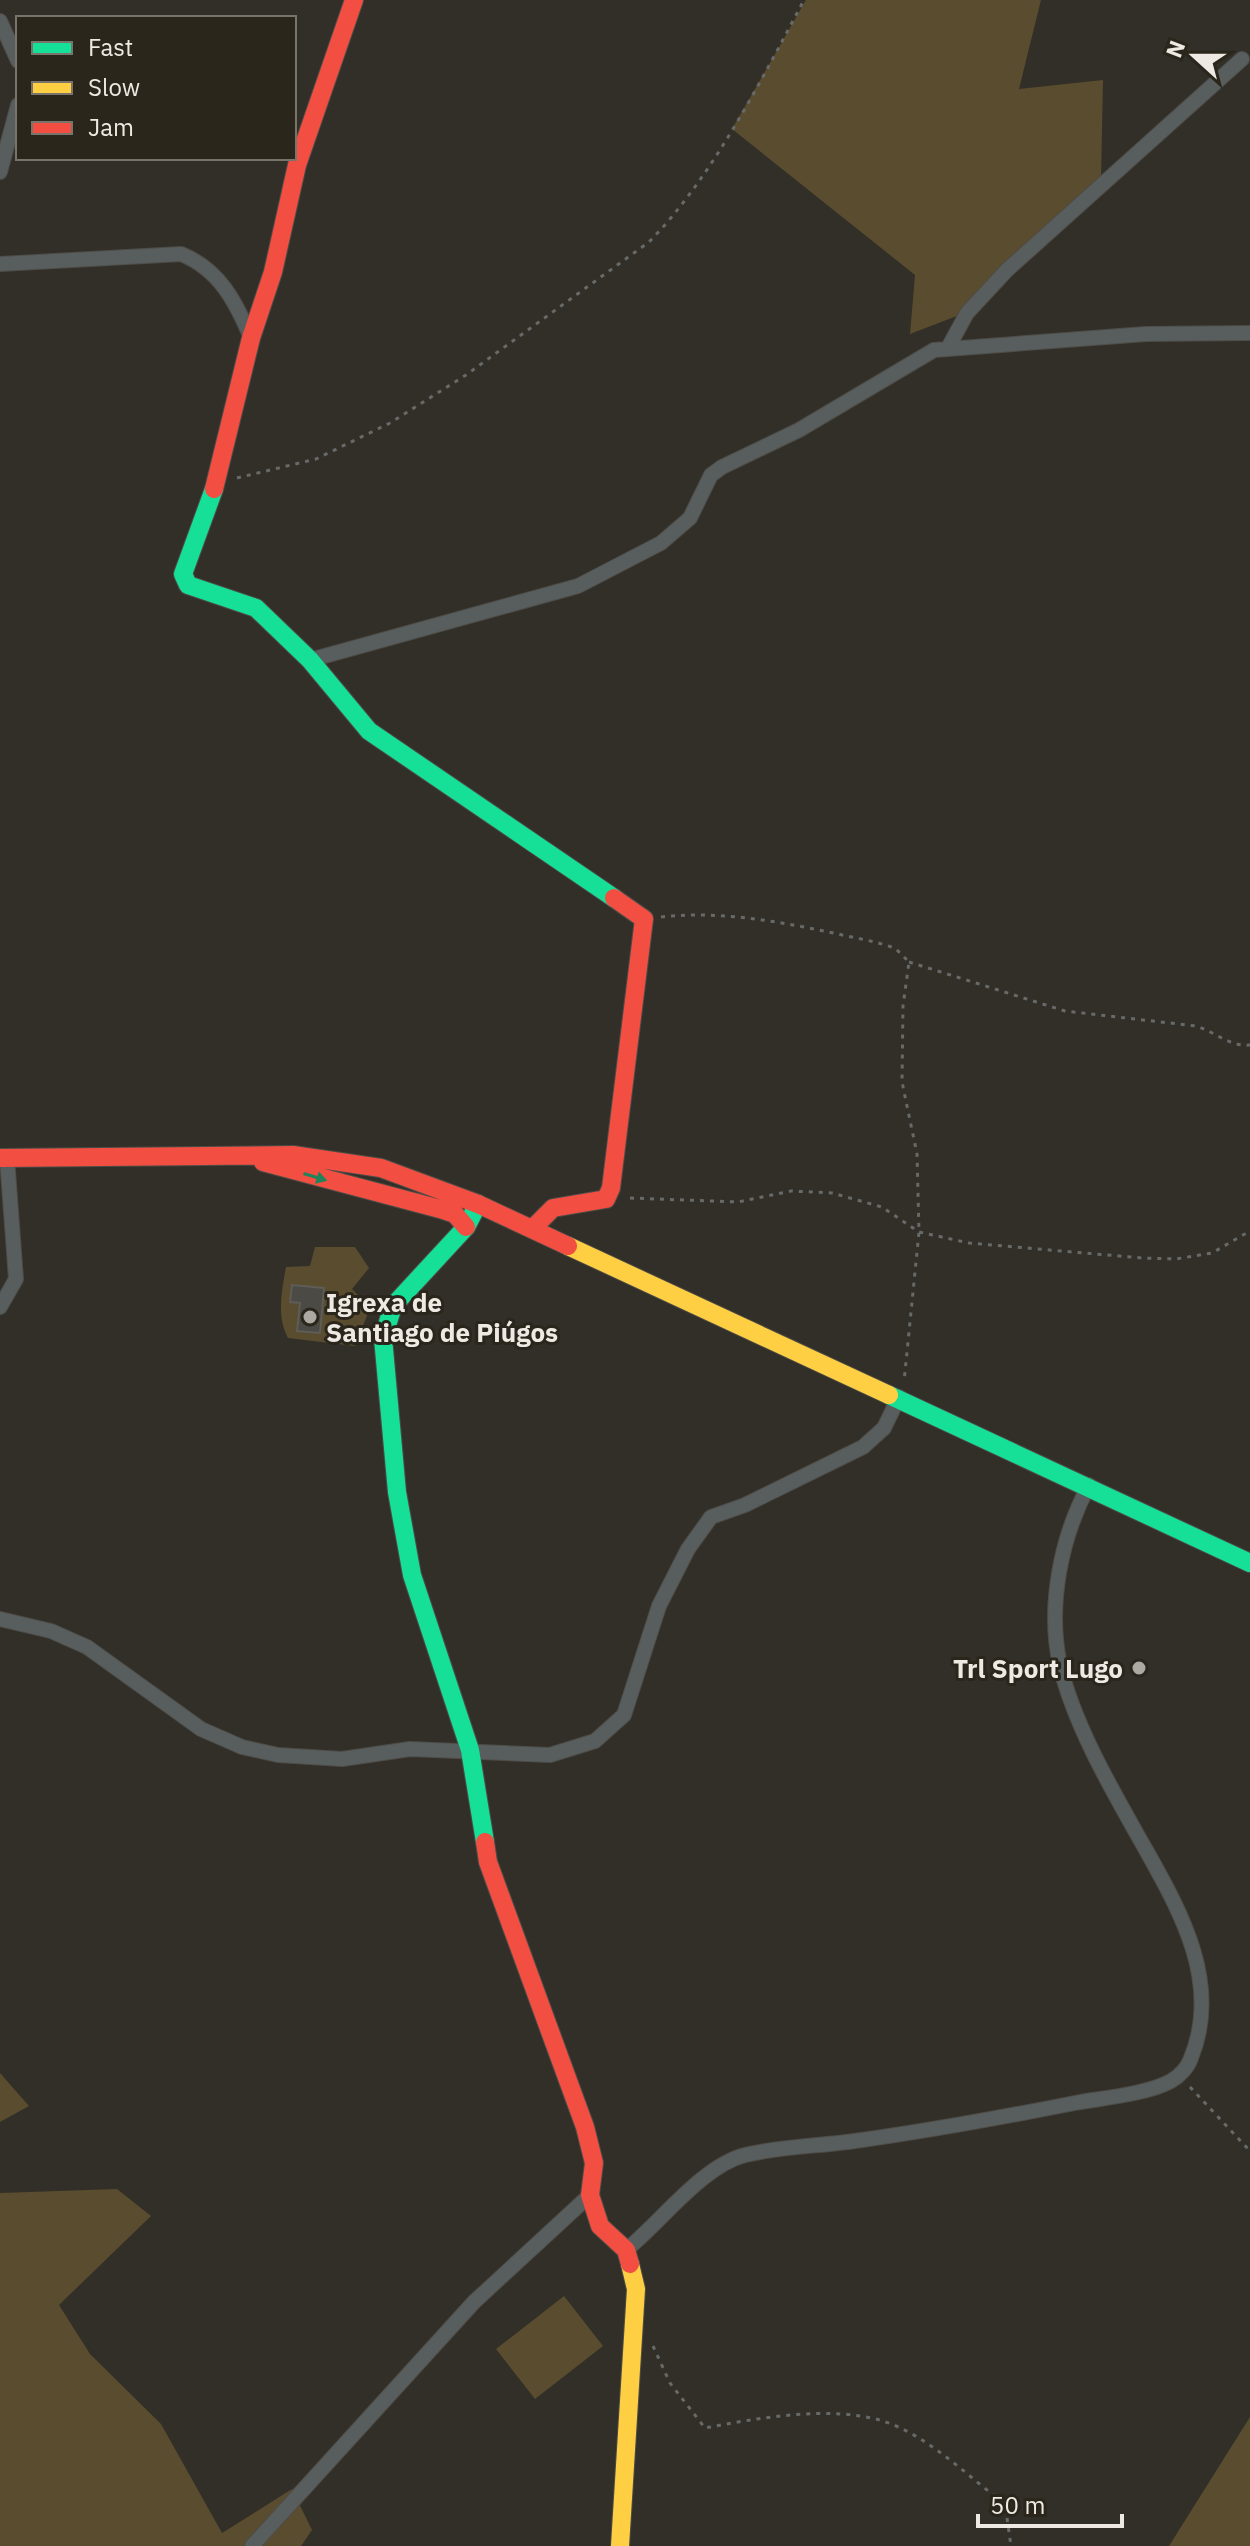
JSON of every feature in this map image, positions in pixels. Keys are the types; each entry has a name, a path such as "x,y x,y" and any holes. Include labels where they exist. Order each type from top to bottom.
{"street":[{"path":"354,0 297,165 273,272 251,338 217,479 183,574 188,585 256,608 310,660 369,731 644,919 615,1158 606,1199 553,1208 532,1229"},
{"path":"0,21 16,57"},
{"path":"948,348 967,313 1007,270 1242,59"},
{"path":"0,172 16,112"},
{"path":"0,264 181,254 203,262 224,286 251,338"},
{"path":"310,660 578,586 661,543 690,518 711,475 722,467 799,430 934,350 1146,334 1250,333"},
{"path":"241,1155 330,1182 440,1209 455,1214 466,1227"},
{"path":"0,1307 16,1279 4,1158 241,1155 346,1161 381,1168 478,1204 1089,1485 1250,1563"},
{"path":"478,1204 466,1227 393,1306 383,1338 397,1492 412,1575 470,1750 488,1862 585,2127 594,2163 590,2195 600,2226 626,2250 636,2289 620,2546"},
{"path":"0,1619 51,1631 87,1647 201,1729 242,1747 278,1755 342,1759 410,1749 550,1755 595,1741 624,1715 659,1606 688,1549 711,1517 745,1505 863,1447 884,1428 899,1397"},
{"path":"626,2250 712,2169 745,2155 866,2140 1112,2096 1171,2081 1188,2066 1200,2036 1201,1995 1196,1950 1179,1908 1086,1734 1060,1665 1055,1617 1062,1561 1074,1515 1089,1485"},
{"path":"252,2546 474,2302 590,2195"}],"path":[{"path":"217,479 231,480 316,459 390,423 466,375 649,242 668,223 755,92 804,0"},
{"path":"644,919 694,913 753,918 885,945 895,948 909,962 1065,1011 1196,1026 1214,1031 1237,1046 1250,1045"},
{"path":"899,1397 906,1377 919,1232 917,1154 902,1082 903,1006 909,962"},
{"path":"606,1199 738,1202 791,1191 832,1193 882,1207 919,1232 969,1243 1176,1259 1212,1253 1250,1231"},
{"path":"1178,2075 1250,2151"},
{"path":"651,2342 670,2383 705,2428 751,2419 820,2414 882,2421 931,2446 1005,2504 1011,2546"}],"shaded area":[{"path":"806,0 1041,0 1019,89 1103,80 1101,179 975,309 910,334 915,275 732,129"},
{"path":"315,1247 355,1247 369,1268 352,1289 370,1308 355,1346 288,1338 284,1330 281,1303 286,1267 310,1266"},
{"path":"0,2073 29,2106 0,2122"},
{"path":"117,2189 151,2216 59,2305 90,2354 161,2424 222,2533 292,2489 312,2530 301,2546 0,2546 0,2193"},
{"path":"564,2296 603,2346 535,2399 496,2349"},
{"path":"1250,2417 1250,2546 1169,2546"}],"building":[{"name":"Igrexa de Santiago de Piúgos","path":"292,1285 324,1288 320,1333 297,1331 300,1303 290,1302"}],"traffic: fast":[{"path":"214,489 183,574 188,585 256,608 310,660 369,731 614,898"},
{"path":"478,1204 466,1227 393,1306 383,1338 397,1492 412,1575 470,1750 485,1842"},
{"path":"889,1395 1250,1563"}],"traffic: slow":[{"path":"568,1246 889,1395"},
{"path":"620,2546 636,2289 630,2264"}],"traffic: jam":[{"path":"214,489 251,338 273,272 297,165 354,0"},
{"path":"532,1229 553,1208 606,1199 611,1188 644,919 614,898"},
{"path":"0,1158 293,1155 381,1168 478,1204 568,1246"},
{"path":"263,1162 440,1209 455,1214 466,1227"},
{"path":"485,1842 488,1862 585,2127 594,2163 590,2195 600,2226 626,2250 630,2264"}],"place":[{"name":"Igrexa de Santiago de Piúgos","path":"310,1317"},
{"name":"Trl Sport Lugo","path":"1139,1668"}]}
